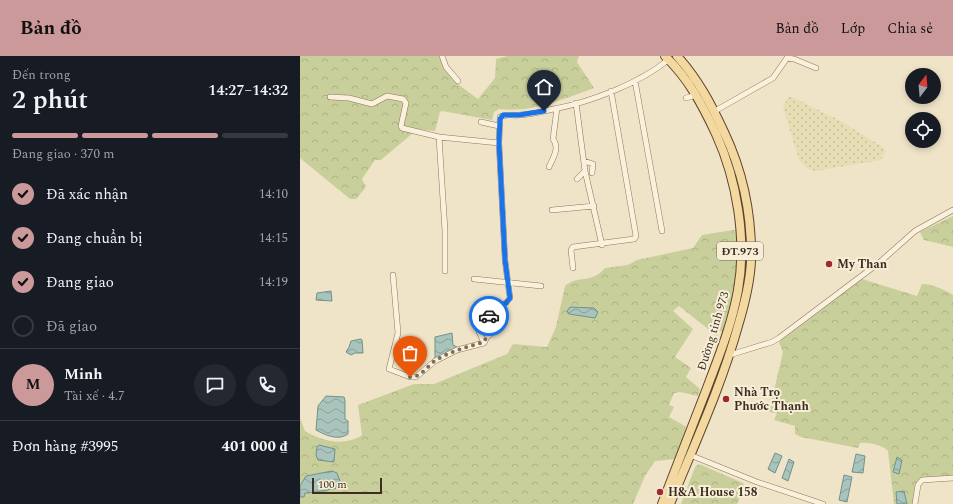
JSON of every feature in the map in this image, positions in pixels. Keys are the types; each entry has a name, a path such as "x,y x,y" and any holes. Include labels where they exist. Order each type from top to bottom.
{"main road":[{"name":"Đường tỉnh 973","path":"662,504 687,456 730,356 747,288 751,262 750,228 746,197 736,158 715,111 700,84 677,56"},
{"name":"Đường tỉnh 973","path":"666,58 686,78 724,151 739,208 741,264 738,289 687,456"},
{"path":"720,352 730,356"},
{"name":"Đường tỉnh 973","path":"670,504 677,475"}],"street":[{"path":"442,56 446,68 458,81"},
{"path":"484,342 474,318 509,301 499,143 500,119 503,115 519,115 557,108 610,91 635,81 654,71 666,58"},
{"path":"715,111 773,78 787,58 794,59 816,68"},
{"path":"635,81 662,232"},
{"path":"573,268 571,250 573,247 634,239 636,236 610,91"},
{"path":"686,98 696,95"},
{"path":"330,96 349,98 372,104 387,96 403,99 406,103 401,126 402,128 439,137 499,143"},
{"path":"576,103 585,171 602,244"},
{"path":"549,167 556,148 556,143 553,139 557,108"},
{"path":"481,122 499,126"},
{"path":"439,137 445,231 445,271"},
{"path":"584,161 593,164 592,173"},
{"path":"577,179 585,171"},
{"path":"552,210 594,206"},
{"path":"730,356 772,342 779,338 874,266 916,231 953,210"},
{"path":"393,275 398,333 389,369 410,377 416,377 435,361 457,350 484,342 487,336 493,332 495,327 488,310"},
{"path":"474,279 541,286"},
{"path":"687,456 757,482 823,504"},
{"path":"915,504 918,485 922,480 953,478"}],"shaded area":[{"path":"788,97 792,97 839,120 884,148 885,152 881,160 815,171 805,167 799,160 783,107"}],"green space":[{"path":"300,56 439,56 444,69 455,82 478,99 495,78 496,59 507,56 579,56 577,62 594,88 559,101 536,107 511,110 499,109 494,112 492,120 442,111 440,112 435,131 415,129 413,133 381,160 375,160 362,179 366,187 356,199 350,199 300,158"},
{"path":"953,216 953,247 924,240 920,232"},
{"path":"733,230 738,231 736,294 725,332 719,331 717,336 679,306 673,311 693,329 675,357 691,368 686,377 700,389 698,396 680,392 674,393 669,405 674,407 669,417 685,426 688,430 677,459 655,461 645,476 633,504 300,504 300,418 305,431 319,438 341,442 355,439 362,435 358,405 414,384 434,384 507,354 513,344 547,347 556,327 565,286 570,282 594,276 605,268 628,265 637,260 693,248 702,235"},
{"path":"862,279 917,296 922,284 935,286 953,295 953,476 923,477 919,480 912,504 894,504 888,451 885,449 879,446 864,443 860,443 858,448 801,437 795,434 795,426 774,420 777,413 769,412 783,352 779,342"},
{"path":"699,464 743,483 745,487 737,504 681,504 695,467"}],"water":[{"path":"331,291 332,301 316,300 317,293"},
{"path":"570,307 594,308 598,312 595,318 569,314 567,311"},
{"path":"452,333 453,345 457,347 435,359 435,337"},
{"path":"361,339 363,353 355,353 351,355 346,352 351,341"},
{"path":"326,396 344,397 345,419 348,421 348,434 336,437 323,434 316,430 318,406"},
{"path":"319,445 335,449 334,462 318,460 316,455 317,447"},
{"path":"775,453 782,456 775,473 768,469"},
{"path":"856,454 865,456 863,473 852,472"},
{"path":"897,457 902,460 899,474 893,472"},
{"path":"789,459 794,462 788,481 782,478"},
{"path":"332,471 337,473 340,481 338,488 305,493 304,497 300,497 300,486 306,476"},
{"path":"844,475 852,477 847,502 839,500"},
{"path":"904,491 907,504 897,504 896,492"}],"way so far":[{"path":"410,377 416,377 435,361 457,350 484,342 487,336 493,332 495,327 489,316"}],"place":[{"name":"My Than","path":"829,264"},
{"name":"Nhà Trọ Phước Thạnh","path":"726,399"},
{"name":"H&A House 158","path":"660,492"}],"route":[{"path":"489,316 488,310 506,303 510,298 505,260 499,143 500,117 503,115 519,115 544,111"}]}
